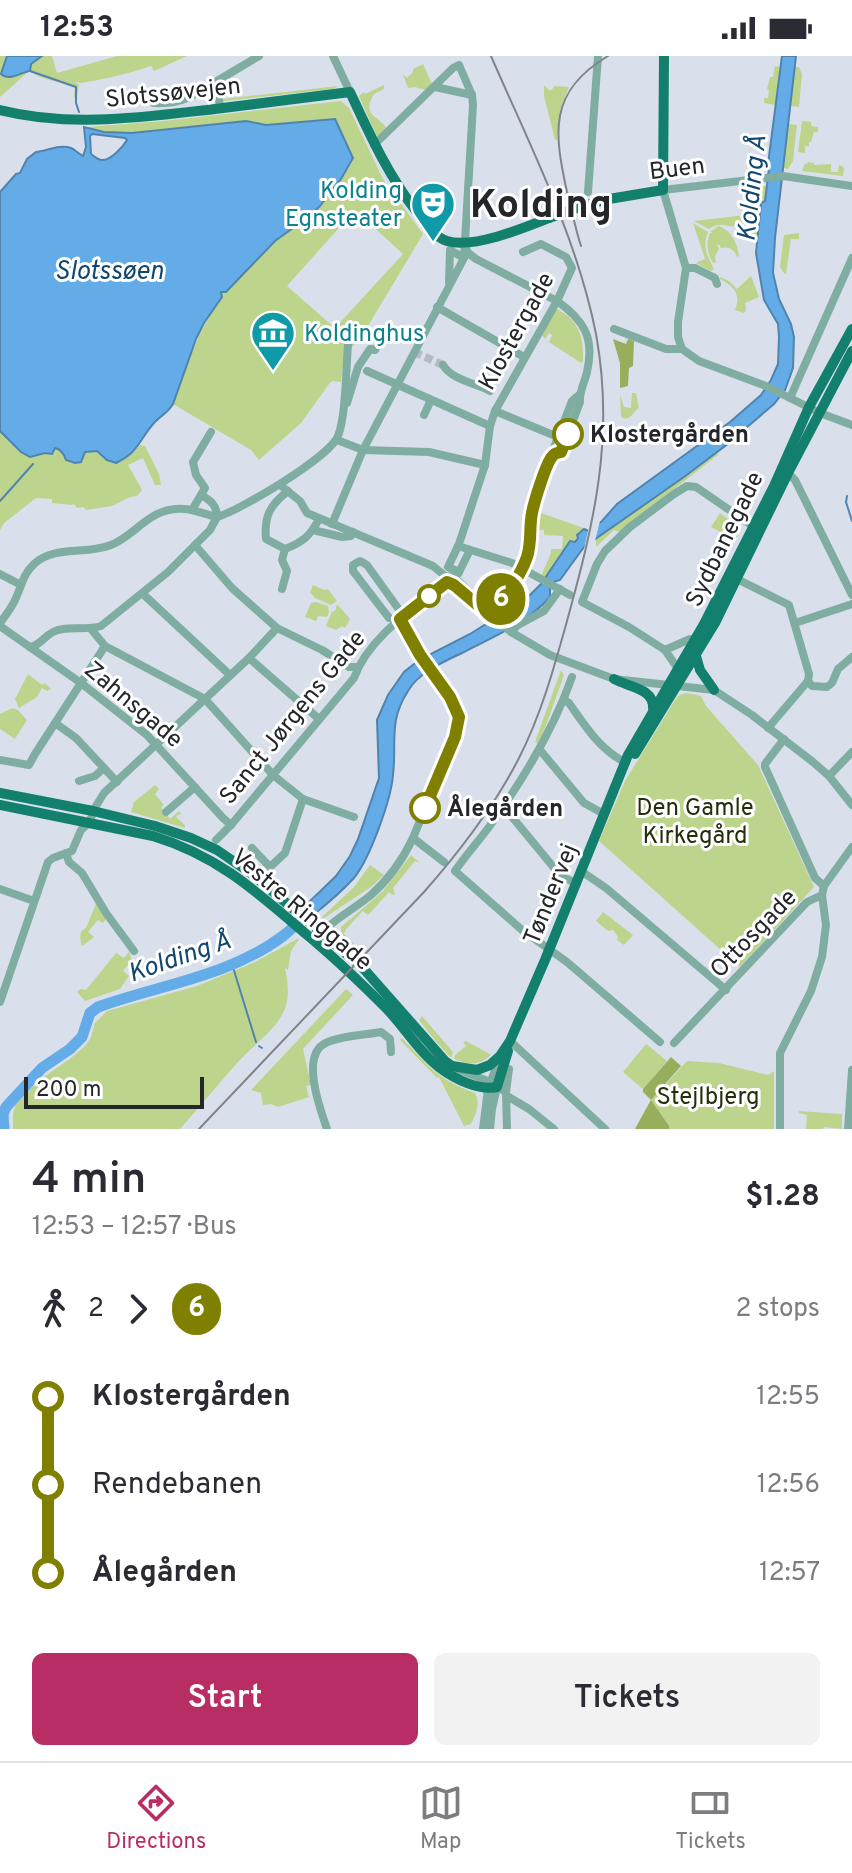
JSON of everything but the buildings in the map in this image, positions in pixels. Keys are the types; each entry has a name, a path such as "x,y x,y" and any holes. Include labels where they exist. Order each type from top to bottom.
{"main road":[{"path":"663,190 664,56"},
{"name":"Slotssøvejen","path":"0,110 47,119 100,120 350,92"},
{"path":"350,92 397,187 429,229 445,240 466,241"},
{"name":"Buen","path":"466,241 516,232 582,206 609,199 663,190"},
{"name":"Sydbanegade","path":"672,685 696,656 715,623 809,407 852,329"},
{"name":"Sydbanegade","path":"756,528 852,351"},
{"name":"Sydbanegade","path":"672,685 678,669 733,577"},
{"path":"696,656 700,670 714,690"},
{"path":"614,679 648,694 654,703 653,710"},
{"name":"Tøndervej","path":"498,1089 510,1041 632,746 672,685"},
{"name":"Tøndervej","path":"626,762 645,738 672,685"},
{"name":"Vestre Ringgade","path":"0,793 93,811 165,829 208,845 241,866 306,926 372,976 433,1049 452,1066"},
{"name":"Vestre Ringgade","path":"0,805 161,839 207,858 285,908"},
{"name":"Vestre Ringgade","path":"318,936 436,1065 456,1077 498,1089"},
{"name":"Tøndervej","path":"500,1056 510,1041"},
{"path":"452,1066 477,1070 490,1065 500,1056"}],"street":[{"path":"154,103 180,101 259,56"},
{"path":"333,56 350,92"},
{"path":"588,192 598,56"},
{"path":"332,524 363,450 464,258 473,105 459,65 374,145"},
{"path":"447,74 452,89"},
{"path":"217,82 220,108"},
{"path":"435,87 472,95"},
{"name":"Buen","path":"663,190 783,176 852,186"},
{"path":"663,190 686,268 678,322 682,349"},
{"path":"466,241 467,252 476,259 557,301 576,316 587,335 589,363 579,395 580,402 561,452 553,454"},
{"name":"Klostergade","path":"458,546 485,465 497,394 541,329 572,268 569,260 559,252 541,244 523,252"},
{"path":"448,287 450,250 464,258"},
{"path":"786,397 852,258"},
{"path":"686,268 695,268 715,278 717,284"},
{"path":"437,307 524,357"},
{"path":"614,329 666,349 682,349 699,361 766,386 852,425"},
{"path":"346,335 348,345 342,423 337,440 284,488 274,502 265,529 266,539 285,549 317,531 342,537 351,536 353,532"},
{"path":"343,406 347,403 362,361 370,349 375,350 379,343"},
{"path":"443,365 445,370 467,382 497,394"},
{"path":"367,371 490,426"},
{"path":"488,614 514,586 523,569 530,549 532,510 572,401 579,395"},
{"path":"424,415 431,400"},
{"path":"495,411 558,437"},
{"path":"188,510 205,488 196,475 193,462 211,432"},
{"path":"337,440 363,450 429,452 485,465"},
{"path":"788,473 795,480 852,595"},
{"path":"678,669 665,650 582,602 601,555 643,517 687,486 696,487 756,528"},
{"path":"0,624 13,604 24,576 45,556 108,546 160,512 188,510 217,517 284,488"},
{"path":"284,488 303,504 307,513 452,577 509,631 550,655 614,679 714,690 784,739 829,776 852,805"},
{"path":"30,647 37,646 56,630 101,626 143,594 210,530 217,511 211,500 201,495"},
{"path":"317,531 319,519"},
{"path":"195,545 232,588 277,628 332,655 349,667 356,667"},
{"path":"452,577 448,567 458,546 512,563 570,595"},
{"path":"282,589 287,571 282,560 285,549"},
{"path":"452,577 470,550"},
{"path":"318,936 385,881 404,855 459,725 455,706 400,619 400,611 367,565 360,561 353,565 353,571 389,618 400,619"},
{"path":"0,574 21,585"},
{"name":"Sanct Jørgens Gade","path":"216,840 354,678 356,667 404,611 452,577"},
{"path":"733,577 786,602 791,608 809,674 808,681 768,728"},
{"path":"509,631 544,611 557,588"},
{"path":"143,594 230,675"},
{"path":"795,623 852,604"},
{"name":"Zahnsgade","path":"0,624 141,730 231,825"},
{"path":"0,1002 48,862 72,851 102,795 277,628"},
{"path":"91,629 105,646 205,699 273,775 303,799 354,817"},
{"path":"665,650 690,639 694,642"},
{"path":"0,760 29,765 105,646"},
{"path":"808,681 812,686 827,687 838,669 852,657"},
{"path":"249,658 319,719"},
{"path":"572,677 540,750 455,871 660,1042"},
{"path":"564,700 597,743 626,762"},
{"path":"55,723 76,738 117,782"},
{"path":"780,1129 780,1053 811,991 822,957 826,925 823,890 765,767 784,739"},
{"path":"540,750 584,803 604,814"},
{"path":"829,776 852,752"},
{"path":"79,781 95,776 104,768"},
{"path":"166,812 195,787"},
{"path":"252,848 270,867 278,860 285,853 303,799"},
{"path":"503,806 555,869 575,883"},
{"path":"413,838 444,862"},
{"name":"Ottosgade","path":"674,1043 807,902 823,890 852,847"},
{"path":"66,853 69,862 81,871 134,951"},
{"path":"581,871 606,888 726,990"},
{"path":"0,889 34,901"},
{"path":"327,1129 314,1077 313,1063 320,1046 331,1041 381,1032 390,1039 391,1052"},
{"path":"510,1041 605,1129"},
{"name":"Tøndervej","path":"490,1129 498,1089 500,1056"},
{"name":"Vestre Ringgade","path":"452,1066 498,1089"},
{"path":"507,1129 498,1089 509,1069"},
{"path":"848,1129 852,1070"},
{"path":"498,1089 554,1129"},
{"name":"Tøndervej","path":"483,1129 498,1089"}],"green space":[{"path":"0,56 52,56 57,73 117,56 187,56 154,71 151,66 108,78 75,82 79,85 77,97 74,97 75,87 29,71 0,97"},
{"path":"423,64 432,84 425,90 408,88 403,74 407,78 413,69"},
{"path":"775,66 780,67 775,105 764,103 764,98 768,98 767,89"},
{"path":"795,67 799,67 802,74 799,107 791,106"},
{"path":"384,85 384,89 374,94 369,107 386,128 379,136 359,96"},
{"path":"544,85 549,90 554,86 569,87 560,110 557,140 544,96"},
{"path":"338,86 333,89 222,99"},
{"path":"341,101 349,108 383,179 423,234 362,336 344,356 341,382 332,381 301,423 259,460 251,450 173,404 199,336 222,298 221,292 227,292 275,241 314,212 352,162 335,119 266,125 246,121 132,133 95,131 87,127","holes":["355,210 403,254 335,328 287,286"]},
{"path":"802,121 818,127 809,146 805,146 805,153 798,152"},
{"path":"789,124 797,125 793,161 788,169 783,168"},
{"path":"809,162 814,165 831,164 831,172 838,172 839,165 842,166 843,176 802,171"},
{"path":"758,186 767,186 765,201 761,203 758,235 748,234 747,239 744,237 747,226 756,213"},
{"path":"754,214 735,226 720,225 709,229 694,221"},
{"path":"693,223 708,232 705,246 714,269 711,271 696,263 705,259"},
{"path":"719,226 733,238 739,256 731,249 721,248 719,244 716,262 713,263 708,252 708,240 711,231"},
{"path":"799,233 799,239 791,239 786,274 780,267 784,235"},
{"path":"751,276 759,297 745,303 744,313 735,310 735,291 720,277 737,289"},
{"path":"557,309 579,330 583,353 581,363 549,342 552,335 549,333 545,339 541,334"},
{"path":"613,339 626,344 628,339 634,341 628,386 620,388 620,363"},
{"path":"632,393 636,393 639,408 629,417 621,417 620,395 624,407 631,408"},
{"path":"0,431 27,455 52,454 55,448 63,453 66,460 81,462 85,452 92,452 116,463 140,445 145,446 161,485 155,485 143,458 128,465 142,490 137,496 112,506 86,510 74,504 52,503 52,499 36,498 4,523 0,530"},
{"path":"715,453 719,454 619,532 614,530 596,547 596,539"},
{"path":"538,512 584,529 577,534 576,541 570,541 544,579 541,576 551,549 562,549 563,536 544,535 544,530 534,530"},
{"path":"720,513 740,528 737,537 711,527"},
{"path":"313,585 328,589 337,601 331,605 315,598 310,592"},
{"path":"311,603 328,606 329,612 327,617 318,616 316,621 305,617"},
{"path":"338,605 350,619 345,628 342,626 336,630 326,626"},
{"path":"561,670 564,675 539,745 535,742"},
{"path":"28,674 51,689 47,691 42,688 37,697 19,708 15,699"},
{"name":"Den Gamle Kirkegård","path":"687,693 701,696 706,706 758,765 814,887 740,967 599,841 625,781 677,697"},
{"path":"12,708 27,720 15,739 0,729 0,714"},
{"path":"155,785 159,789 155,794 164,805 161,807 170,819 179,811 182,815 176,817 185,828 131,812 134,802"},
{"path":"411,855 420,863 415,861 393,888 395,894 389,892 368,915 363,911 346,929 344,934 358,945 354,949 341,937 341,927 383,891"},
{"path":"370,865 384,875 371,887 321,918 354,887"},
{"path":"96,904 106,919 103,923 98,920 88,932 94,937 82,946 81,933"},
{"path":"603,912 633,935 624,945 617,940 613,930 608,931 596,921"},
{"path":"297,939 291,951 288,970 285,968 288,995 280,1018 180,1129 13,1129 15,1106 38,1081 86,1045 95,1023 107,1011 197,986 255,962"},
{"path":"129,952 132,960 123,971 129,976 120,989 85,1001 77,992 86,990 116,953 124,958"},
{"path":"346,989 353,995 303,1049 311,1085 306,1086 309,1097 278,1107 263,1105 261,1093 251,1090"},
{"path":"422,1016 453,1052 451,1058 419,1020"},
{"path":"402,1038 434,1071 451,1083 475,1093 478,1105 471,1124 464,1126 439,1077 400,1040"},
{"path":"463,1042 491,1055 473,1063 454,1059 466,1046"},
{"path":"646,1044 667,1061 643,1089 623,1072"},
{"path":"671,1057 681,1066 651,1100 643,1089"},
{"name":"Stejlbjerg","path":"687,1061 719,1063 768,1075 774,1071 774,1129 635,1129 651,1100"},
{"path":"651,1100 669,1126 669,1129 635,1129"},
{"path":"799,1111 842,1114 842,1129 806,1129 807,1115"}],"water":[{"path":"7,56 42,56 31,64 30,71 8,77 1,74"},
{"path":"782,56 796,56 773,273 779,299 794,337 793,368 785,390 774,404 732,440 728,439 729,443 584,547 560,580 553,582 550,597 531,614 418,678 398,713 391,786 373,843 354,878 313,915 304,907 336,876 358,839 379,778 377,720 388,695 404,672 419,660 470,634 526,599 541,584 570,541 575,542 584,529 589,531 617,504 730,422 761,395 771,380 778,364 778,324 764,300 756,253"},
{"name":"Slotssøen","path":"335,119 353,158 320,206 275,241 226,292 221,292 222,297 196,339 171,407 154,423 134,450 116,463 97,451 85,452 81,462 75,463 66,460 62,452 55,448 52,454 30,457 21,452 0,431 0,192 36,152 67,147 83,156 86,147 84,127 104,132 132,133 246,121 266,125","holes":["92,134 127,140 123,146 105,160 91,154"]}],"pier":[{"path":"600,521 594,545 584,549 589,526"}],"waterway":[{"path":"30,71 76,87 79,112"},
{"path":"0,501 33,464"},
{"path":"847,496 852,521"},
{"name":"Kolding Å","path":"4,1129 6,1107 42,1068 82,1037 90,1013 98,1007 240,961 283,936 319,901"},
{"path":"232,964 256,1042"}],"tunnel":[{"path":"414,352 443,365"}],"railway":[{"path":"199,1129 424,892 476,828 499,794 527,742 567,621 586,549 599,479 603,409 596,334 565,227 491,56"},
{"path":"581,246 559,150 560,115 574,84 608,56"}],"bus line":[{"name":"6","path":"425,808 455,737 459,717 450,697 420,655 400,619 447,582 487,613 514,586 528,556 532,510 548,462 553,454 561,452 568,434"}],"place":[{"name":"Kolding Egnsteater","path":"433,243"},
{"name":"Koldinghus","path":"273,372"},
{"name":"Klostergården","path":"568,434"},
{"name":"Ålegården","path":"425,808"}],"district":[{"name":"Kolding","path":"541,203"}]}
